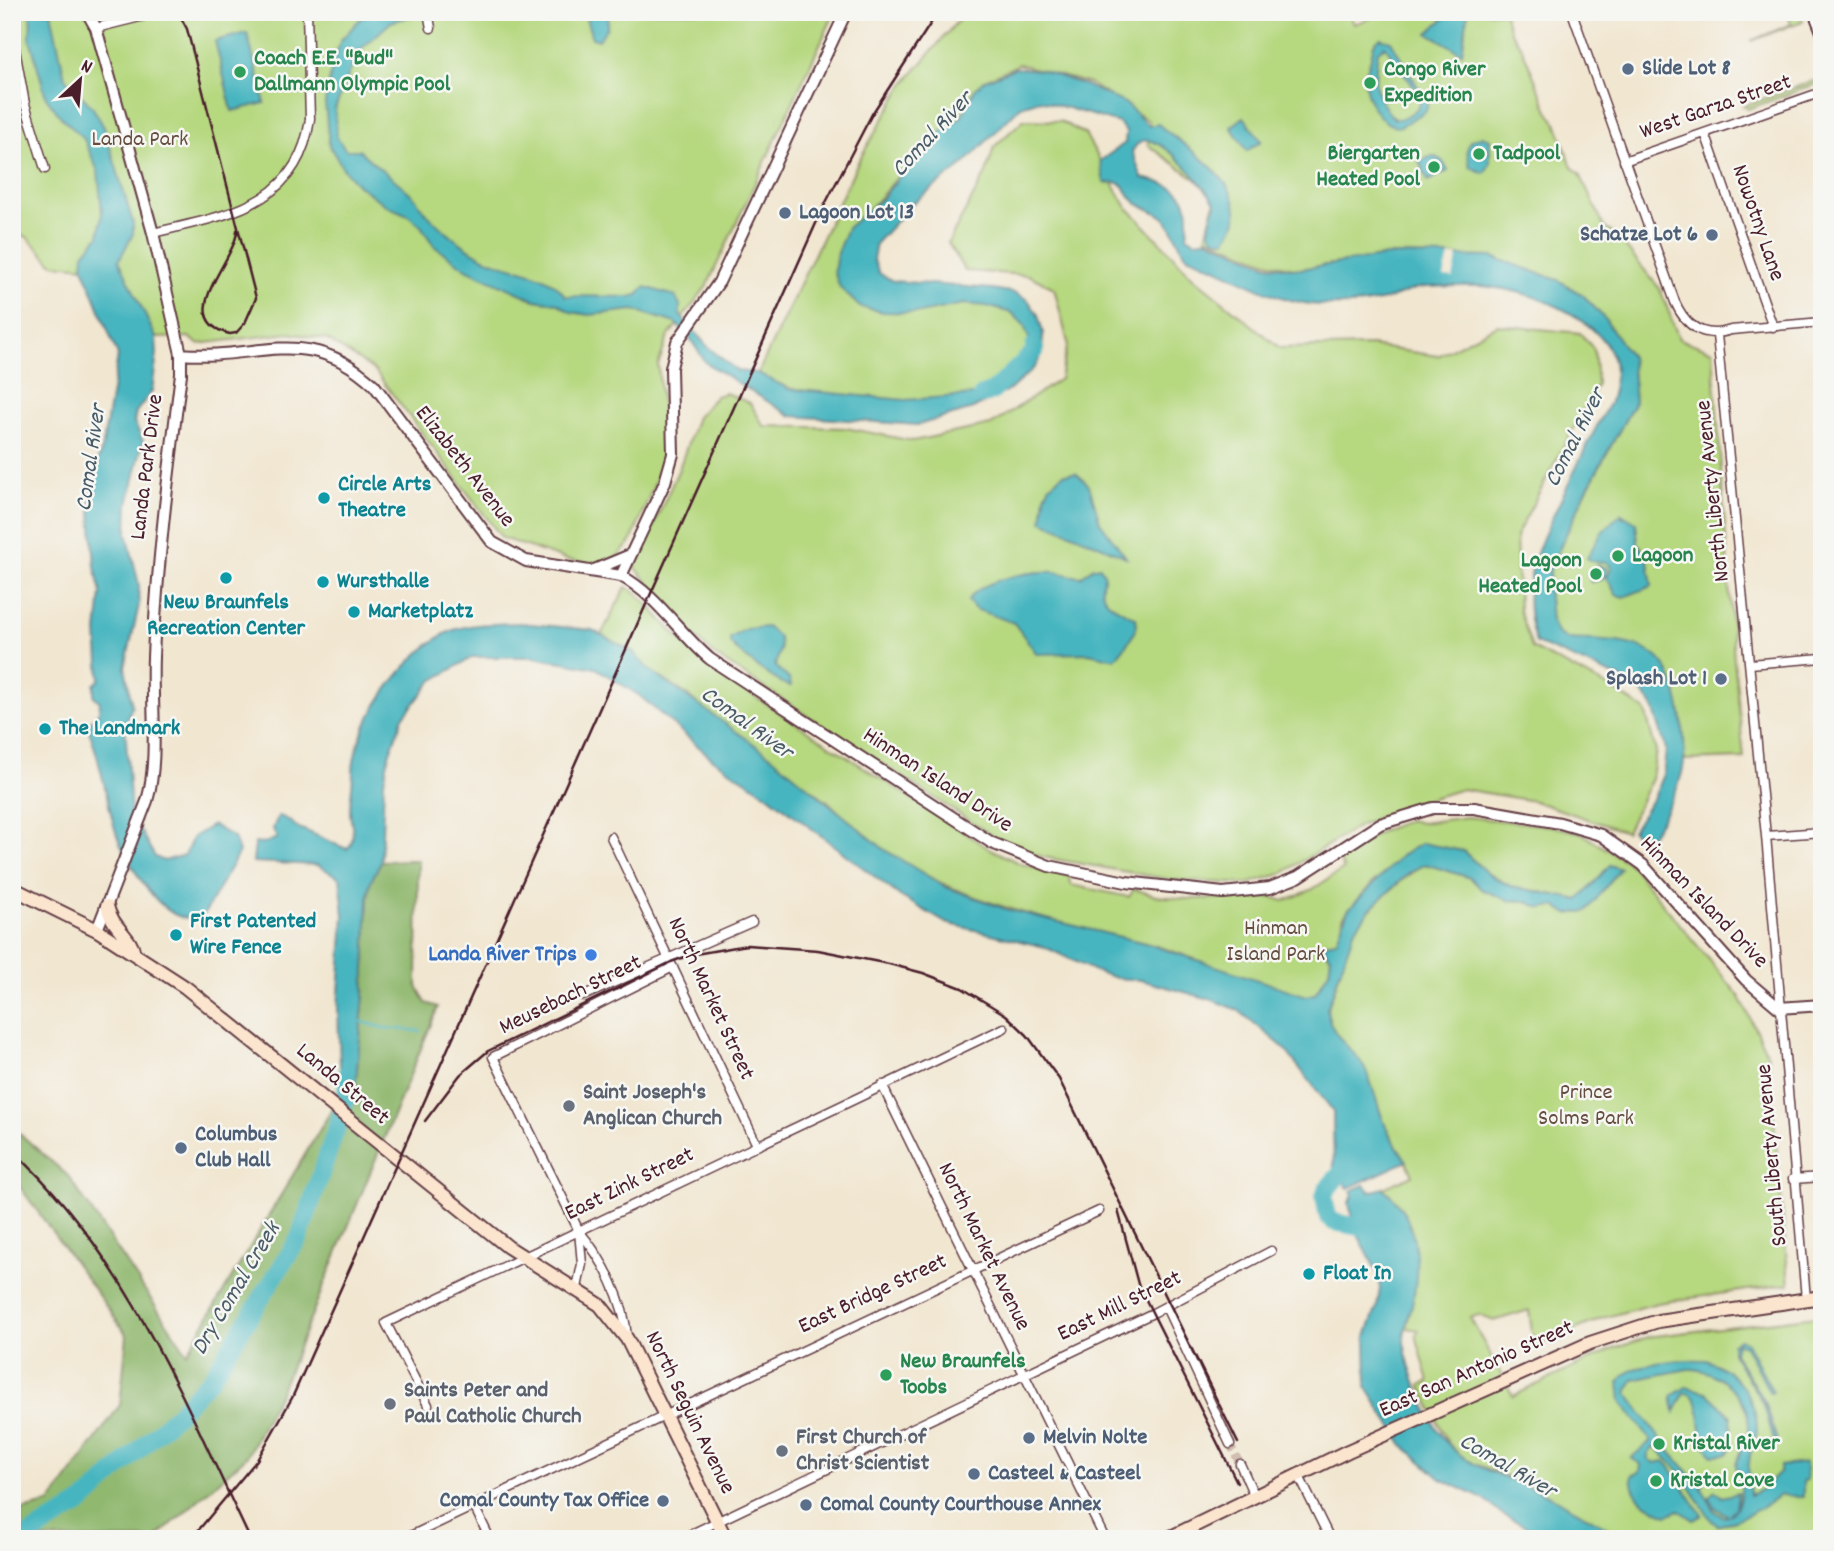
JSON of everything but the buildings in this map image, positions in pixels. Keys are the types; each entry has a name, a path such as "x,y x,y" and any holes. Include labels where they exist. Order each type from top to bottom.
{"main road":[{"name":"Landa Street","path":"12,888 97,930 185,987 256,1041 524,1258 577,1288 605,1309 627,1339"},
{"path":"107,906 111,920 132,945 134,954"},
{"name":"East San Antonio Street","path":"1167,1539 1348,1451 1533,1366 1590,1343 1658,1321 1822,1297"},
{"name":"North Seguin Avenue","path":"627,1339 726,1539"}],"street":[{"path":"96,28 160,12"},
{"path":"153,233 260,201 293,171 304,149 310,119 307,12"},
{"path":"621,576 665,482 673,454 671,369 677,342 719,282 846,12"},
{"path":"1572,12 1680,312 1690,326 1717,335 1822,322"},
{"path":"1814,12 1822,32"},
{"name":"Landa Park Drive","path":"89,13 96,28 153,233 181,354 181,374 159,550 153,658 152,779 148,801 97,930"},
{"path":"429,14 431,28"},
{"path":"12,33 25,104 45,169"},
{"name":"West Garza Street","path":"1624,161 1822,92"},
{"name":"Nowotny Lane","path":"1705,133 1773,327"},
{"name":"North Liberty Avenue","path":"1717,335 1766,836 1779,1008"},
{"name":"Elizabeth Avenue","path":"181,354 291,348 331,354 356,368 374,385 492,542 526,561 621,576"},
{"path":"593,570 630,555"},
{"name":"Hinman Island Drive","path":"621,576 643,590 683,635 710,659 966,827 1012,853 1056,868 1126,881 1243,892 1288,882 1380,824 1424,810 1457,807 1560,823 1601,835 1631,854 1746,980 1779,1008"},
{"path":"1750,664 1822,658"},
{"path":"1766,836 1822,832"},
{"name":"North Market Street","path":"611,837 757,1145"},
{"name":"Meusebach Street","path":"583,996 668,956 752,922"},
{"name":"Meusebach Street","path":"496,1064 493,1057 505,1049 673,967"},
{"path":"1779,1008 1822,1004"},
{"name":"South Liberty Avenue","path":"1779,1008 1806,1299"},
{"name":"East Zink Street","path":"428,1405 386,1323 1004,1028"},
{"name":"North Seguin Avenue","path":"496,1064 579,1231 592,1246 625,1312 627,1339"},
{"name":"North Market Avenue","path":"882,1085 1105,1539"},
{"path":"1793,1179 1822,1177"},
{"name":"East Bridge Street","path":"404,1539 1099,1211"},
{"name":"North Seguin Avenue","path":"577,1288 582,1264 579,1231"},
{"name":"East Mill Street","path":"681,1539 1166,1307 1271,1251"},
{"path":"1166,1307 1230,1444"},
{"path":"1240,1464 1255,1497"},
{"path":"1299,1476 1330,1539"},
{"path":"474,1506 491,1539"}],"green space":[{"name":"Landa Park","path":"12,12 835,12 707,286 668,337 658,365 666,454 631,542 617,557 597,564 567,560 502,538 374,370 326,339 289,333 198,344 189,337 156,338 122,270 53,264 27,237 12,231"},
{"path":"965,12 1349,12 1354,24 1387,12 1504,12 1510,31 1522,48 1549,113 1556,122 1572,167 1580,174 1605,228 1616,235 1660,289 1679,339 1713,351 1734,660 1744,758 1684,760 1679,707 1637,646 1567,639 1557,633 1551,620 1548,587 1550,569 1586,491 1635,402 1631,357 1605,319 1584,296 1558,280 1492,257 1394,255 1300,269 1267,262 1206,237 1215,200 1197,180 1148,145 1149,121 1090,84 1019,64 983,81 959,119 903,171 868,211 840,280 1017,308 1033,337 1020,364 1006,378 980,393 941,400 915,401 810,393 779,384 758,373 859,160 904,84"},
{"path":"1787,12 1800,12 1803,21 1751,41 1791,24"},
{"path":"1822,78 1822,82 1748,109 1743,106"},
{"path":"1023,120 1060,121 1085,134 1126,206 1194,278 1280,348 1371,346 1438,356 1497,325 1580,333 1594,349 1597,384 1516,536 1519,610 1532,648 1611,688 1645,710 1656,751 1652,778 1626,832 1534,801 1462,789 1402,807 1359,826 1281,874 1247,884 1173,880 1043,857 1007,845 714,655 690,632 635,567 679,469 697,417 716,396 726,393 750,403 764,426 846,428 913,441 991,425 1060,379 1068,343 1054,288 1028,275 965,271 948,243 986,173 994,147"},
{"path":"626,587 638,594 686,646 717,672 988,848 1021,864 1070,876 1071,885 1129,897 1134,889 1156,896 1188,899 1272,897 1284,901 1311,890 1344,869 1338,858 1340,856 1382,831 1409,820 1421,823 1467,817 1551,826 1581,833 1630,864 1740,997 1768,1056 1789,1284 1657,1303 1603,1318 1534,1347 1529,1310 1494,1321 1479,1315 1470,1318 1513,1396 1608,1351 1648,1337 1816,1316 1822,1354 1822,1539 1628,1539 1516,1480 1467,1461 1448,1443 1420,1385 1429,1382 1416,1335 1419,1330 1406,1328 1414,1291 1415,1253 1412,1235 1397,1202 1383,1188 1413,1175 1386,1128 1366,1072 1333,1029 1327,1009 1350,941 1359,923 1376,904 1425,864 1471,878 1481,889 1507,900 1525,901 1541,908 1555,906 1568,914 1606,885 1619,869 1610,865 1580,900 1510,886 1488,874 1463,851 1448,849 1374,881 1343,917 1342,930 1336,941 1326,943 1325,949 1331,957 1329,971 1315,994 1307,997 1164,948 1059,923 975,897 935,880 897,859 861,833 829,802 711,716 689,696 648,669 632,651 601,635"},
{"path":"418,860 417,986 426,1003 438,1007 281,1390 247,1456 155,1539 12,1539 12,1513 50,1503 120,1405 127,1335 12,1176 12,1127 68,1176 187,1353 341,1094 354,1100 364,994 370,883 381,861"}],"water":[{"path":"31,12 51,12 65,78 93,108 104,127 133,223 133,234 119,260 156,338 157,354 152,391 136,412 134,422 143,441 128,504 127,533 139,585 139,605 125,667 132,706 125,724 131,814 155,857 164,861 185,855 193,837 213,825 234,838 239,852 202,918 183,918 171,912 150,892 132,866 115,829 89,731 88,724 99,712 100,702 94,696 94,685 100,679 97,632 101,593 95,567 89,485 102,449 118,356 83,267 84,254 99,235 102,213 98,171 84,139 60,116 46,97 30,39"},
{"path":"371,12 426,12 391,22 358,52 335,109 337,138 346,150 359,150 414,196 426,214 440,227 479,255 548,280 565,296 629,297 638,295 645,287 675,296 680,305 680,315 708,347 737,371 758,373 789,389 905,400 974,395 1012,377 1029,352 1030,342 1024,325 1012,313 986,306 963,304 920,313 883,312 860,307 840,288 834,272 837,253 847,228 883,197 925,144 961,117 975,89 983,81 1015,68 1041,70 1125,103 1149,126 1158,124 1209,165 1221,177 1235,205 1236,220 1226,240 1218,240 1210,233 1210,222 1216,204 1182,163 1170,152 1149,141 1139,143 1132,151 1142,178 1166,185 1181,194 1188,210 1187,236 1196,241 1207,239 1267,265 1300,269 1394,255 1492,257 1558,280 1584,296 1605,319 1631,357 1635,402 1586,491 1550,569 1548,587 1551,620 1557,633 1567,639 1615,642 1640,647 1659,659 1672,679 1680,707 1684,761 1675,792 1658,825 1646,842 1632,831 1663,777 1666,749 1652,704 1634,684 1536,643 1530,621 1530,582 1540,545 1610,402 1614,385 1615,367 1612,355 1591,328 1576,317 1524,294 1482,286 1422,287 1383,300 1348,305 1305,303 1270,293 1187,256 1164,218 1134,201 1121,184 1104,183 1100,161 1125,143 1126,132 1119,123 1040,100 1021,106 963,165 913,203 876,243 873,259 879,273 893,281 993,289 1015,293 1028,300 1038,315 1043,333 1042,354 1035,367 1011,389 973,409 918,425 791,416 706,363 689,337 675,323 634,310 589,315 571,312 557,303 535,300 468,270 434,246 421,226 408,215 387,206 358,185 344,170 329,145 325,103 332,66 341,40 360,19"},
{"path":"584,12 609,12 607,27 599,40 592,38"},
{"path":"1451,12 1468,12 1462,53 1428,33"},
{"name":"Coach E.E. \"Bud\" Dallmann Olympic Pool","path":"247,33 265,103 232,111 215,41"},
{"name":"Congo River Expedition","path":"1380,38 1391,41 1428,104 1426,111 1399,127 1379,116 1368,95 1365,80 1373,46","holes":["1385,46 1416,90 1421,102 1414,112 1394,119 1378,95 1376,87 1378,51"]},
{"path":"1244,117 1261,141 1247,151 1231,127"},
{"name":"Tadpool","path":"1482,136 1490,139 1490,164 1484,173 1470,167 1467,150 1470,141"},
{"name":"Biergarten Heated Pool","path":"1433,156 1442,160 1448,171 1428,181 1419,161"},
{"path":"1076,473 1089,485 1100,522 1126,557 1042,521 1045,496 1050,485 1063,474"},
{"name":"Lagoon","path":"1620,513 1636,523 1638,542 1644,554 1647,554 1652,586 1624,597 1616,595 1607,578 1611,567 1606,562 1594,562 1587,558 1601,533 1618,516 1624,518"},
{"name":"Lagoon Heated Pool","path":"1597,565 1607,568 1604,579 1591,582 1588,573 1595,573"},
{"path":"1100,566 1105,576 1102,592 1105,598 1115,607 1136,618 1137,623 1133,634 1115,659 1089,653 1037,654 1014,623 975,609 968,601 983,587 1007,578 1045,572 1081,577 1092,568"},
{"path":"520,623 592,630 632,651 648,669 771,756 885,850 946,887 1006,909 1145,943 1307,996 1315,994 1329,971 1331,957 1324,949 1326,943 1336,941 1348,910 1402,855 1422,843 1463,851 1488,874 1510,886 1579,900 1610,865 1620,869 1587,911 1568,914 1555,906 1541,908 1525,901 1507,900 1481,889 1471,878 1425,864 1410,872 1370,909 1354,931 1327,1009 1334,1031 1363,1066 1387,1129 1407,1161 1348,1188 1341,1178 1334,1176 1333,1111 1283,1047 1238,1010 1213,1000 1141,980 1116,978 1097,972 1045,947 946,923 900,896 765,793 714,760 640,696 596,668 534,657 473,657 432,681 403,717 389,755 384,781 381,861 370,883 368,897 364,994 354,1100 341,1094 338,1010 344,915 340,878 317,865 253,862 255,843 263,844 277,838 273,829 278,816 347,849 353,836 350,805 355,754 362,733 386,691 418,654 451,631 476,625"},
{"path":"767,627 779,637 780,650 775,666 790,680 791,686 769,675 730,643 730,638 746,629"},
{"path":"1364,1185 1370,1192 1383,1188 1394,1199 1410,1225 1416,1269 1404,1342 1421,1396 1442,1436 1459,1454 1470,1461 1554,1498 1628,1539 1558,1539 1540,1533 1502,1514 1485,1500 1441,1479 1403,1445 1367,1388 1366,1336 1377,1307 1380,1289 1378,1274 1353,1225 1349,1202 1353,1196 1351,1191"},
{"path":"1740,1339 1747,1343 1773,1392 1770,1393 1745,1346 1736,1343 1734,1353 1766,1404 1777,1440 1774,1441 1764,1405 1732,1353 1732,1343"},
{"path":"1706,1360 1717,1365 1735,1378 1749,1396 1757,1430 1749,1461 1750,1495 1761,1490 1780,1472 1780,1466 1805,1463 1807,1480 1803,1481 1803,1497 1781,1495 1748,1515 1718,1526 1711,1520 1681,1473 1655,1446 1649,1453 1649,1460 1654,1463 1664,1461 1669,1466 1702,1515 1694,1520 1679,1510 1667,1515 1647,1505 1637,1495 1632,1475 1640,1472 1641,1464 1631,1458 1651,1441 1621,1401 1619,1382 1634,1370 1672,1361","holes":["1688,1369 1711,1374 1722,1380 1740,1398 1749,1421 1748,1433 1736,1465 1741,1482 1736,1508 1738,1493 1722,1497 1715,1491 1709,1497 1716,1508 1727,1515 1724,1517 1715,1511 1701,1487 1704,1484 1701,1480 1697,1482 1667,1448 1627,1393 1633,1380"]},
{"path":"1686,1387 1706,1392 1731,1416 1732,1446 1727,1454 1713,1455 1706,1447 1698,1408 1692,1395 1684,1393 1675,1412 1672,1396"}],"pier":[{"path":"1449,256 1458,256 1453,278 1444,277"}],"waterway":[{"name":"Comal River","path":"982,395 993,391 1035,351 1034,346"},
{"path":"359,1021 384,1028 420,1031"},
{"name":"Dry Comal Creek","path":"23,1539 82,1503 177,1414 212,1377 299,1238 346,1100 347,1072"},
{"path":"1351,1161 1326,1190 1324,1197 1328,1217 1334,1222 1378,1231"}],"tunnel":[{"path":"1230,1444 1240,1464"}],"railway":[{"path":"178,12 187,29 256,298 245,323 236,333 230,334 213,326 206,315 206,302 237,230"},
{"path":"191,1539 257,1460 292,1398 822,210 872,114 938,12"},
{"path":"425,1121 460,1075 488,1051 690,955 747,945 818,950 889,964 962,988 1006,1015 1027,1035 1059,1079 1238,1443"},
{"path":"12,1150 52,1191 88,1236 120,1283 176,1384 250,1539"},
{"path":"1118,1210 1138,1284 1237,1482"}],"place":[{"name":"Slide Lot 8","path":"1628,69"},
{"name":"Coach E.E. \"Bud\" Dallmann Olympic Pool","path":"240,72"},
{"name":"Congo River Expedition","path":"1370,83"},
{"name":"Tadpool","path":"1479,154"},
{"name":"Biergarten Heated Pool","path":"1434,167"},
{"name":"Lagoon Lot 13","path":"785,213"},
{"name":"Schatze Lot 6","path":"1712,235"},
{"name":"Circle Arts Theatre","path":"324,498"},
{"name":"Lagoon","path":"1618,556"},
{"name":"Lagoon Heated Pool","path":"1596,574"},
{"name":"New Braunfels Recreation Center","path":"226,578"},
{"name":"Wursthalle","path":"323,582"},
{"name":"Marketplatz","path":"354,612"},
{"name":"Splash Lot 1","path":"1721,679"},
{"name":"The Landmark","path":"45,729"},
{"name":"First Patented Wire Fence","path":"176,935"},
{"name":"Landa River Trips","path":"591,955"},
{"name":"Saint Joseph's Anglican Church","path":"569,1106"},
{"name":"Columbus Club Hall","path":"181,1148"},
{"name":"Float In","path":"1309,1274"},
{"name":"New Braunfels Toobs","path":"886,1375"},
{"name":"Saints Peter and Paul Catholic Church","path":"390,1404"},
{"name":"Melvin Nolte","path":"1029,1438"},
{"name":"Kristal River","path":"1659,1444"},
{"name":"First Church of Christ Scientist","path":"782,1451"},
{"name":"Casteel & Casteel","path":"974,1474"},
{"name":"Kristal Cove","path":"1656,1481"},
{"name":"Comal County Tax Office","path":"663,1501"},
{"name":"Comal County Courthouse Annex","path":"806,1505"}],"park label":[{"name":"Hinman Island Park","path":"1276,942"},
{"name":"Prince Solms Park","path":"1586,1106"}]}
